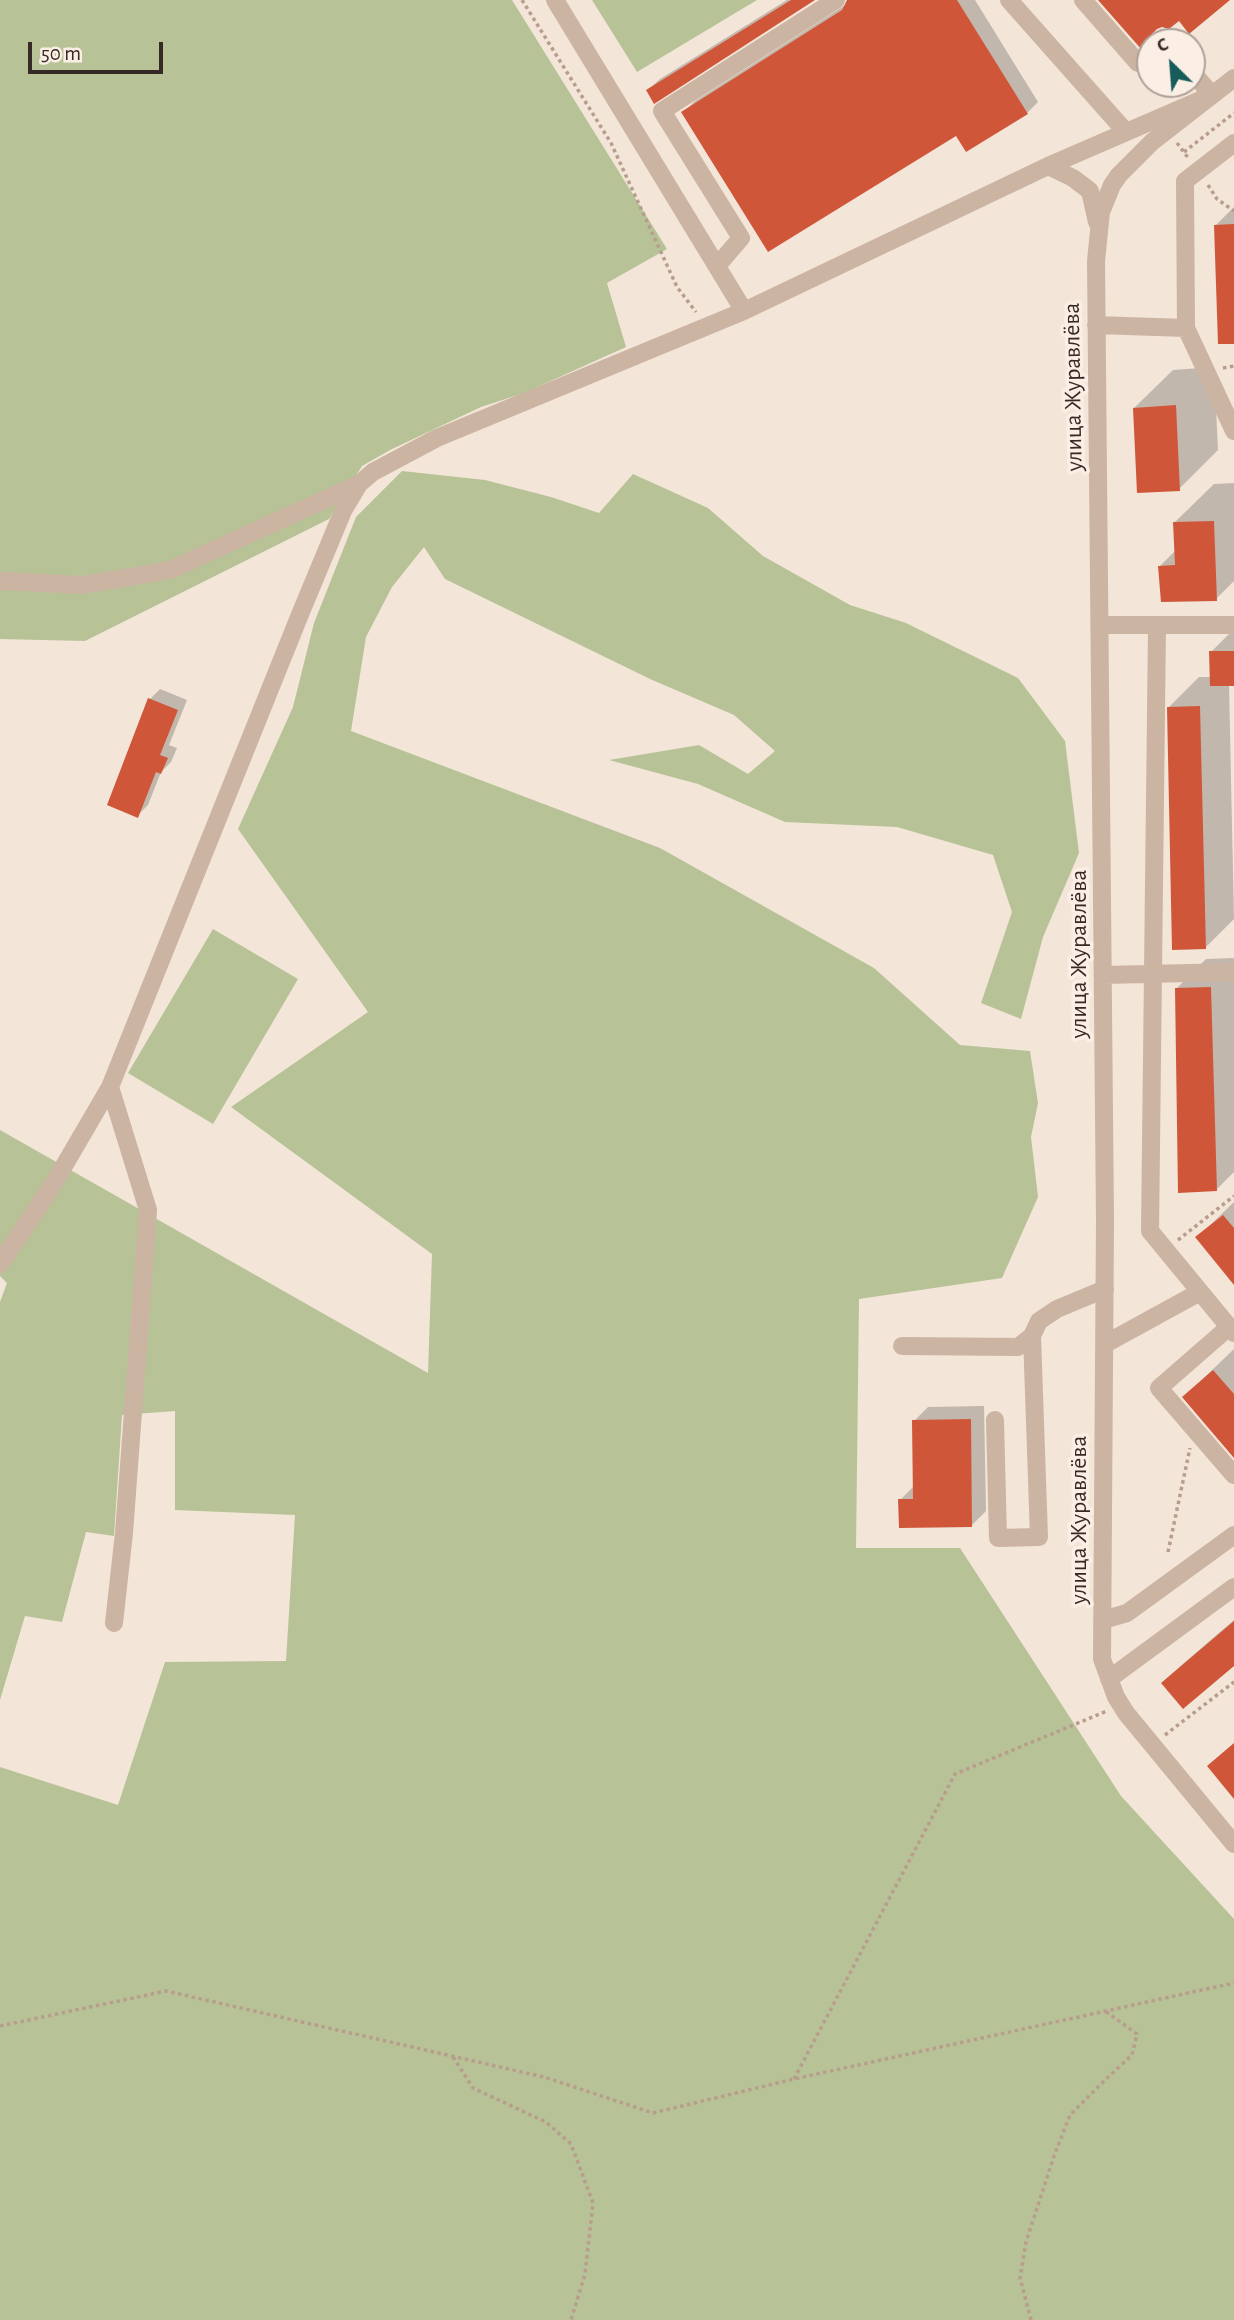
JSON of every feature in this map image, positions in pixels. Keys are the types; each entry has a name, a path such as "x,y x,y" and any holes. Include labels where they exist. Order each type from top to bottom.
{"street":[{"path":"555,0 744,311"},
{"path":"717,266 741,238 662,111 836,0"},
{"path":"1009,0 1126,132"},
{"path":"1083,0 1136,61"},
{"name":"улица Журавлёва","path":"1234,78 1152,142 1119,174 1105,200 1098,226 1096,325 1105,1289 1102,1658 1121,1706 1141,1734 1234,1844"},
{"path":"0,582 83,585 170,570 359,484 373,472 437,438 744,311 1048,166 1212,95 1206,88"},
{"path":"1232,423 1186,328 1185,181 1234,143"},
{"path":"1048,166 1073,178 1090,191 1098,226"},
{"path":"1096,325 1186,328"},
{"path":"0,1264 54,1183 110,1087 301,612 343,511 359,484"},
{"path":"1100,625 1234,625"},
{"path":"1157,626 1150,1231 1231,1330 1159,1388 1234,1475"},
{"path":"1103,975 1234,972"},
{"path":"110,1087 148,1210 124,1533 114,1623"},
{"path":"902,1346 1018,1347 1032,1336 1040,1321 1057,1309 1105,1289"},
{"path":"1105,1344 1200,1292"},
{"path":"995,1420 998,1538 1038,1537 1032,1336"},
{"path":"1103,1619 1127,1613 1234,1535"},
{"path":"1109,1679 1234,1587"}],"path":[{"path":"522,0 611,143 677,287 707,326"},
{"path":"1184,152 1234,113"},
{"path":"1166,1250 1234,1196"},
{"path":"1168,1552 1194,1428"},
{"path":"1163,1737 1234,1682"},
{"path":"794,2078 955,1774 1121,1706"},
{"path":"0,2025 166,1991 544,2077 653,2113 794,2078 1234,1983"},
{"path":"1031,2320 1020,2278 1026,2242 1054,2156 1070,2115 1132,2056 1137,2034 1105,2011"},
{"path":"452,2056 473,2088 546,2122 571,2144 593,2203 585,2274 571,2320"}],"green space":[{"path":"0,0 512,0 667,249 607,283 626,347 524,393 481,407 390,450 362,466 329,519 85,641 0,639"},
{"path":"592,0 757,0 637,72"},
{"path":"402,471 485,480 599,513 633,474 708,508 763,556 850,605 906,623 1018,678 1065,741 1079,853 1043,937 1021,1019 981,1003 1012,912 993,855 897,827 785,822 698,784 609,760 699,745 748,774 775,751 734,715 650,679 445,579 424,547 392,587 366,637 351,731 660,848 874,968 960,1045 1030,1051 1038,1103 1031,1137 1038,1197 1002,1278 859,1299 856,1548 960,1548 1121,1796 1234,1919 1234,2320 0,2320 0,1767 118,1805 165,1662 286,1661 295,1515 175,1510 175,1411 122,1415 114,1536 86,1532 62,1622 25,1616 0,1700 0,1302 7,1283 0,1276 0,1130 428,1373 432,1254 231,1107 368,1012 238,829 293,707 314,623 356,517"},
{"path":"213,929 298,979 213,1124 128,1073"}],"building":[{"path":"791,0 815,0 654,104 646,90"},
{"path":"847,0 957,0 1028,114 966,152 956,136 768,252 681,112 842,10"},
{"path":"1098,0 1230,0 1196,28 1184,28 1179,21 1170,28 1136,28 1136,43"},
{"path":"1234,224 1234,344 1218,344 1214,225"},
{"path":"1176,405 1180,491 1137,493 1133,408"},
{"path":"1214,521 1217,601 1161,602 1158,566 1175,565 1173,522"},
{"path":"1209,651 1234,651 1234,686 1210,686"},
{"path":"148,698 178,710 160,755 168,758 161,774 156,772 138,818 107,805"},
{"path":"1200,706 1206,949 1172,950 1167,707"},
{"path":"1211,987 1217,1191 1178,1193 1175,988"},
{"path":"1223,1215 1234,1228 1234,1285 1195,1237"},
{"path":"1213,1370 1234,1394 1234,1458 1182,1397"},
{"path":"971,1419 972,1527 899,1528 898,1499 913,1499 912,1420"},
{"path":"1234,1621 1234,1666 1183,1709 1161,1683"},
{"path":"1234,1743 1234,1799 1207,1766"}]}
